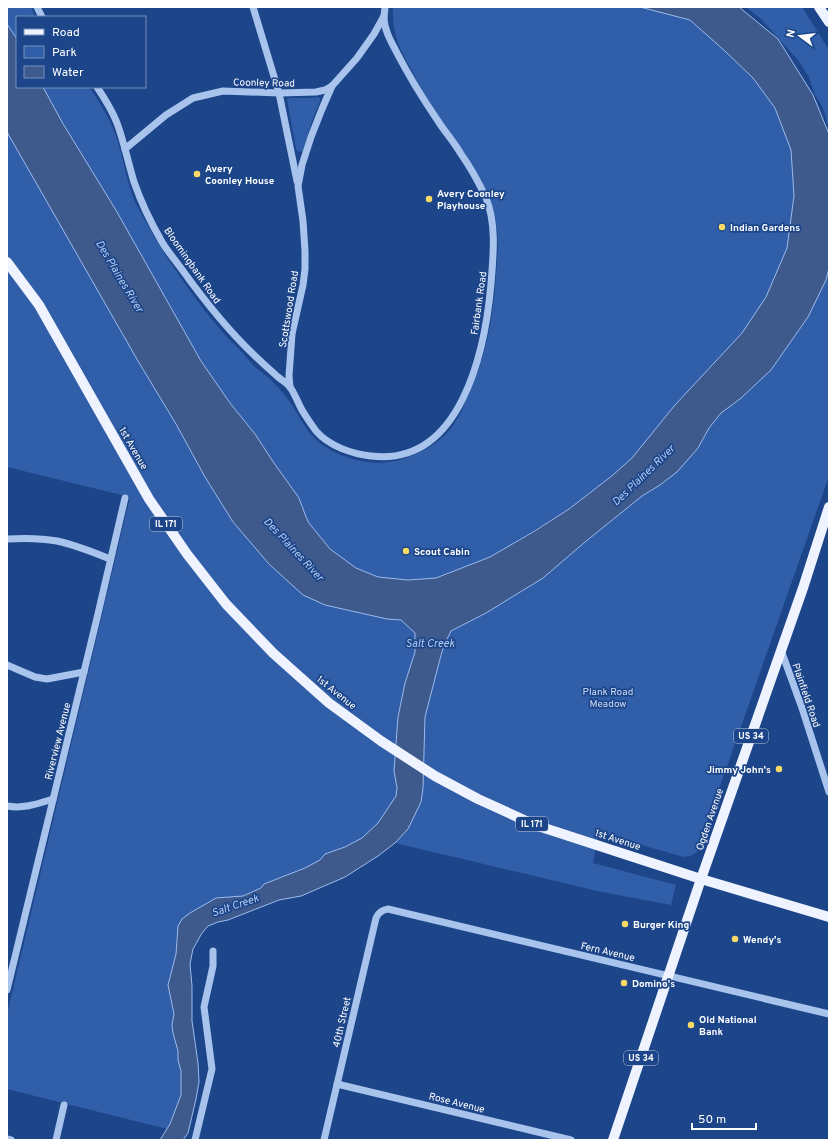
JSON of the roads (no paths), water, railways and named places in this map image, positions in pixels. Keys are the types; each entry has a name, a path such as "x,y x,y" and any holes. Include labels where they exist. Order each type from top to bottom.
{"main road":[{"path":"819,7 829,22"},
{"name":"1st Avenue","path":"7,262 39,305 150,499 191,559 226,604 273,653 330,703 381,741 435,776 535,825 701,879 829,917"},
{"name":"Ogden Avenue","path":"613,1140 701,879 803,588 829,507"}],"street":[{"path":"37,7 42,16"},
{"name":"Scottswood Road","path":"253,7 279,94 298,186 303,221 305,269 292,334 289,376 290,387"},
{"name":"Fairbank Road","path":"290,387 317,431 331,443 348,451 365,456 376,457 397,455 407,452 433,439 446,426 463,397 479,356 488,310 493,260 493,232 487,201 462,154 437,120 407,73 386,29 384,16 385,7"},
{"path":"332,86 357,58 374,34 384,16"},
{"name":"Scottswood Road","path":"298,186 302,165 311,137 332,86"},
{"name":"Coonley Road","path":"126,149 166,115 193,98 223,91 279,94 316,92 325,90 332,86"},
{"name":"Bloomingbank Road","path":"98,88 109,105 117,122 126,149 135,185 145,209 163,243 206,303 228,328 252,353 290,387"},
{"name":"Riverview Avenue","path":"7,990 125,498"},
{"path":"7,539 57,541 110,559"},
{"name":"Plainfield Road","path":"781,650 802,708 829,792"},
{"path":"7,665 35,677 47,679 84,672"},
{"path":"7,806 28,806 53,800"},
{"name":"Fern Avenue","path":"382,910 388,909 829,1014"},
{"name":"40th Street","path":"324,1140 376,918 382,910"},
{"path":"195,1140 212,1069 204,1007 214,966 213,951"},
{"name":"Rose Avenue","path":"337,1084 572,1140"},
{"path":"56,1140 64,1106"},
{"path":"7,1139 11,1140"}],"water":[{"path":"640,7 739,7 778,39 813,95 829,134 829,268 826,280 808,317 771,370 740,399 721,413 709,428 698,448 677,472 642,496 543,578 486,613 451,631 444,645 425,717 423,788 421,802 408,829 395,843 345,877 301,896 279,900 228,920 218,922 208,926 202,933 193,949 190,964 192,986 192,1021 199,1082 196,1099 188,1133 183,1140 160,1140 170,1124 181,1095 181,1071 173,1033 172,1025 174,1014 168,985 176,954 178,926 182,919 190,913 216,898 243,896 261,888 264,884 305,868 320,860 325,854 345,847 362,838 378,823 396,796 397,788 394,771 398,717 405,683 415,652 415,633 401,620 387,619 325,605 303,595 269,564 233,522 205,477 176,424 138,361 7,132 7,24 16,38 16,88 44,88 62,122 117,212 201,361 230,403 255,434 299,498 309,523 330,549 356,568 378,577 408,580 436,578 490,557 569,509 613,475 632,458 675,405 742,333 766,297 787,248 794,196 791,150 775,108 753,78 690,20"}],"place":[{"name":"Avery Coonley House","path":"197,174"},
{"name":"Avery Coonley Playhouse","path":"429,199"},
{"name":"Indian Gardens","path":"722,227"},
{"name":"Scout Cabin","path":"406,551"},
{"name":"Jimmy John's","path":"779,769"},
{"name":"Burger King","path":"625,924"},
{"name":"Wendy's","path":"735,939"},
{"name":"Domino's","path":"624,983"},
{"name":"Old National Bank","path":"691,1025"}],"water label":[{"name":"Des Plaines River","path":"120,276"},
{"name":"Des Plaines River","path":"643,475"},
{"name":"Des Plaines River","path":"294,549"},
{"name":"Salt Creek","path":"430,643"},
{"name":"Salt Creek","path":"235,905"}],"park label":[{"name":"Plank Road Meadow","path":"608,696"}]}
